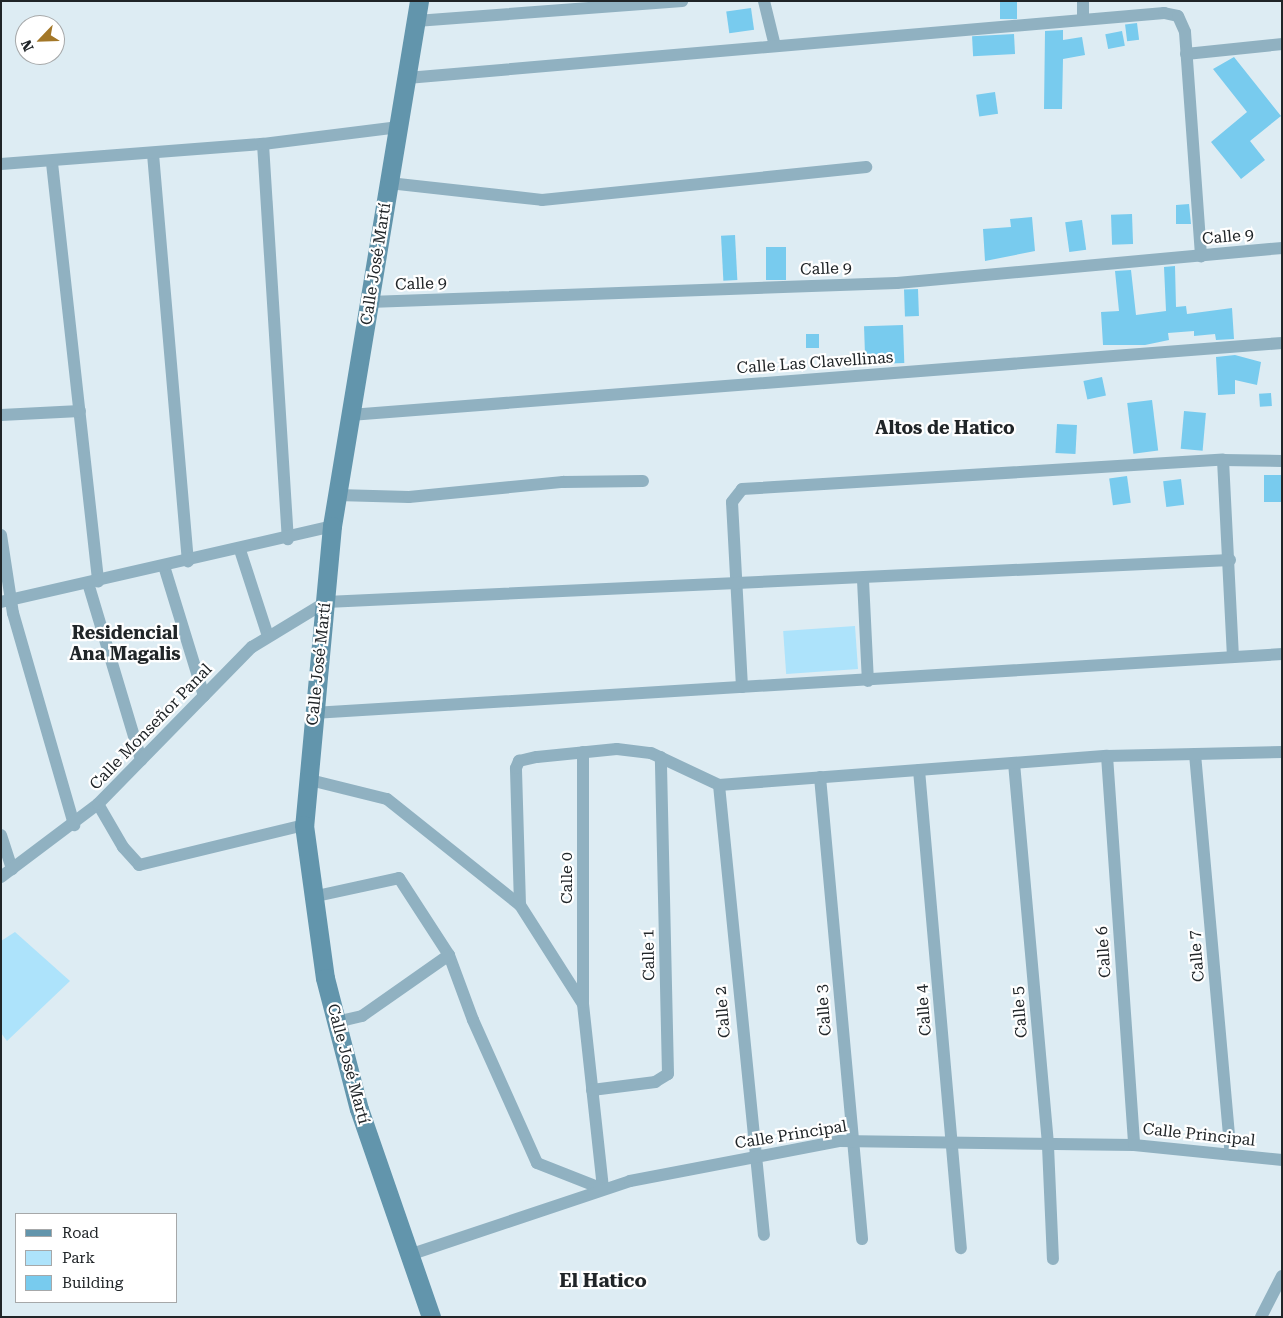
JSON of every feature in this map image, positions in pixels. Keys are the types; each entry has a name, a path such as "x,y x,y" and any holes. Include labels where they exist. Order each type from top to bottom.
{"main road":[{"name":"Calle José Martí","path":"420,1 332,526 326,602 313,713 310,780 304,825 312,897 336,1022 359,1109 431,1317"}],"street":[{"path":"416,21 682,1"},
{"path":"764,1 776,46"},
{"path":"1083,1 1083,18"},
{"path":"407,78 1083,18 1164,13 1178,16 1186,32 1201,256"},
{"path":"1186,54 1282,44"},
{"path":"1,164 52,163 263,144 398,127"},
{"path":"263,144 288,540"},
{"path":"153,154 188,561"},
{"path":"52,163 80,411 93,582 141,760"},
{"path":"389,183 542,200 866,167"},
{"name":"Calle 9","path":"369,302 897,283 1282,248"},
{"name":"Calle Las Clavellinas","path":"350,415 1282,343"},
{"path":"1,415 80,411"},
{"path":"1223,460 1230,560 1233,657"},
{"path":"742,687 734,585 732,502 742,489 1223,460 1282,461"},
{"path":"337,495 409,497 563,482 643,481"},
{"path":"7,601 288,540 332,526"},
{"path":"1,535 7,601 74,825"},
{"path":"240,550 268,636"},
{"path":"326,602 862,580 1230,560"},
{"path":"164,566 204,696"},
{"path":"862,580 868,681"},
{"name":"Calle Monseñor Panal","path":"1,877 74,825 98,804 204,696 268,636 326,602"},
{"path":"313,713 868,681 1282,654"},
{"path":"520,905 519,761 617,749 662,757 719,785 1107,756 1282,752"},
{"name":"Calle 0","path":"583,752 583,1004 603,1189"},
{"name":"Calle 7","path":"1195,754 1231,1154"},
{"name":"Calle 6","path":"1107,756 1134,1145"},
{"name":"Calle 1","path":"592,1090 655,1082 668,1074 662,757"},
{"name":"Calle 5","path":"1014,763 1048,1146 1052,1259"},
{"name":"Calle 4","path":"919,770 961,1248"},
{"name":"Calle 3","path":"820,778 851,1141 862,1239"},
{"path":"310,780 387,799 520,905 583,1004"},
{"name":"Calle 2","path":"719,785 753,1157 764,1235"},
{"path":"98,804 123,847 139,865 304,825"},
{"path":"1,835 12,869"},
{"path":"312,897 399,878 449,955 472,1020 537,1163 603,1189"},
{"path":"336,1022 362,1016 449,955"},
{"name":"Calle Principal","path":"409,1255 603,1189 753,1157 851,1141 952,1145 1134,1145 1282,1160"},
{"path":"1261,1317 1282,1276"}],"green space":[{"path":"855,626 858,669 786,674 783,631"},
{"path":"15,932 70,981 7,1041 1,1033 1,941"}],"building":[{"path":"1000,1 1017,1 1017,19 1000,19"},
{"path":"751,8 754,30 729,33 726,11"},
{"path":"1137,23 1139,40 1127,41 1125,24"},
{"path":"1063,30 1063,40 1082,37 1085,55 1063,59 1062,109 1044,109 1045,31"},
{"path":"1122,31 1125,46 1108,49 1105,34"},
{"path":"1014,34 1015,54 973,56 972,36"},
{"path":"1234,57 1281,116 1250,141 1265,160 1241,179 1211,142 1247,112 1213,69"},
{"path":"995,92 998,114 979,116 976,95"},
{"path":"1189,204 1191,224 1176,224 1176,205"},
{"path":"1132,214 1133,244 1112,245 1111,215"},
{"path":"1032,217 1035,251 985,261 983,229 1011,227 1010,219"},
{"path":"1082,220 1086,250 1069,252 1065,222"},
{"path":"735,235 737,280 723,281 721,236"},
{"path":"766,247 786,247 786,280 766,280"},
{"path":"1175,266 1176,307 1186,306 1187,314 1232,308 1234,339 1216,340 1215,334 1194,336 1194,331 1168,333 1169,340 1145,345 1103,345 1101,312 1119,311 1115,271 1131,270 1136,315 1166,311 1164,267"},
{"path":"904,289 918,289 919,316 905,316"},
{"path":"903,325 904,363 865,364 864,326"},
{"path":"806,334 819,334 819,348 806,348"},
{"path":"1235,355 1261,362 1257,385 1235,380 1235,394 1218,395 1216,357"},
{"path":"1102,377 1106,396 1087,400 1083,381"},
{"path":"1271,393 1272,406 1260,407 1259,394"},
{"path":"1152,400 1158,451 1133,454 1127,403"},
{"path":"1184,411 1206,413 1203,451 1181,449"},
{"path":"1057,424 1077,425 1075,454 1055,453"},
{"path":"1264,475 1282,475 1282,502 1264,502"},
{"path":"1127,476 1131,503 1113,505 1109,479"},
{"path":"1181,479 1184,505 1166,507 1163,481"}],"district":[{"name":"Altos de Hatico","path":"945,428"},
{"name":"Residencial Ana Magalis","path":"125,644"},
{"name":"El Hatico","path":"603,1281"}]}
